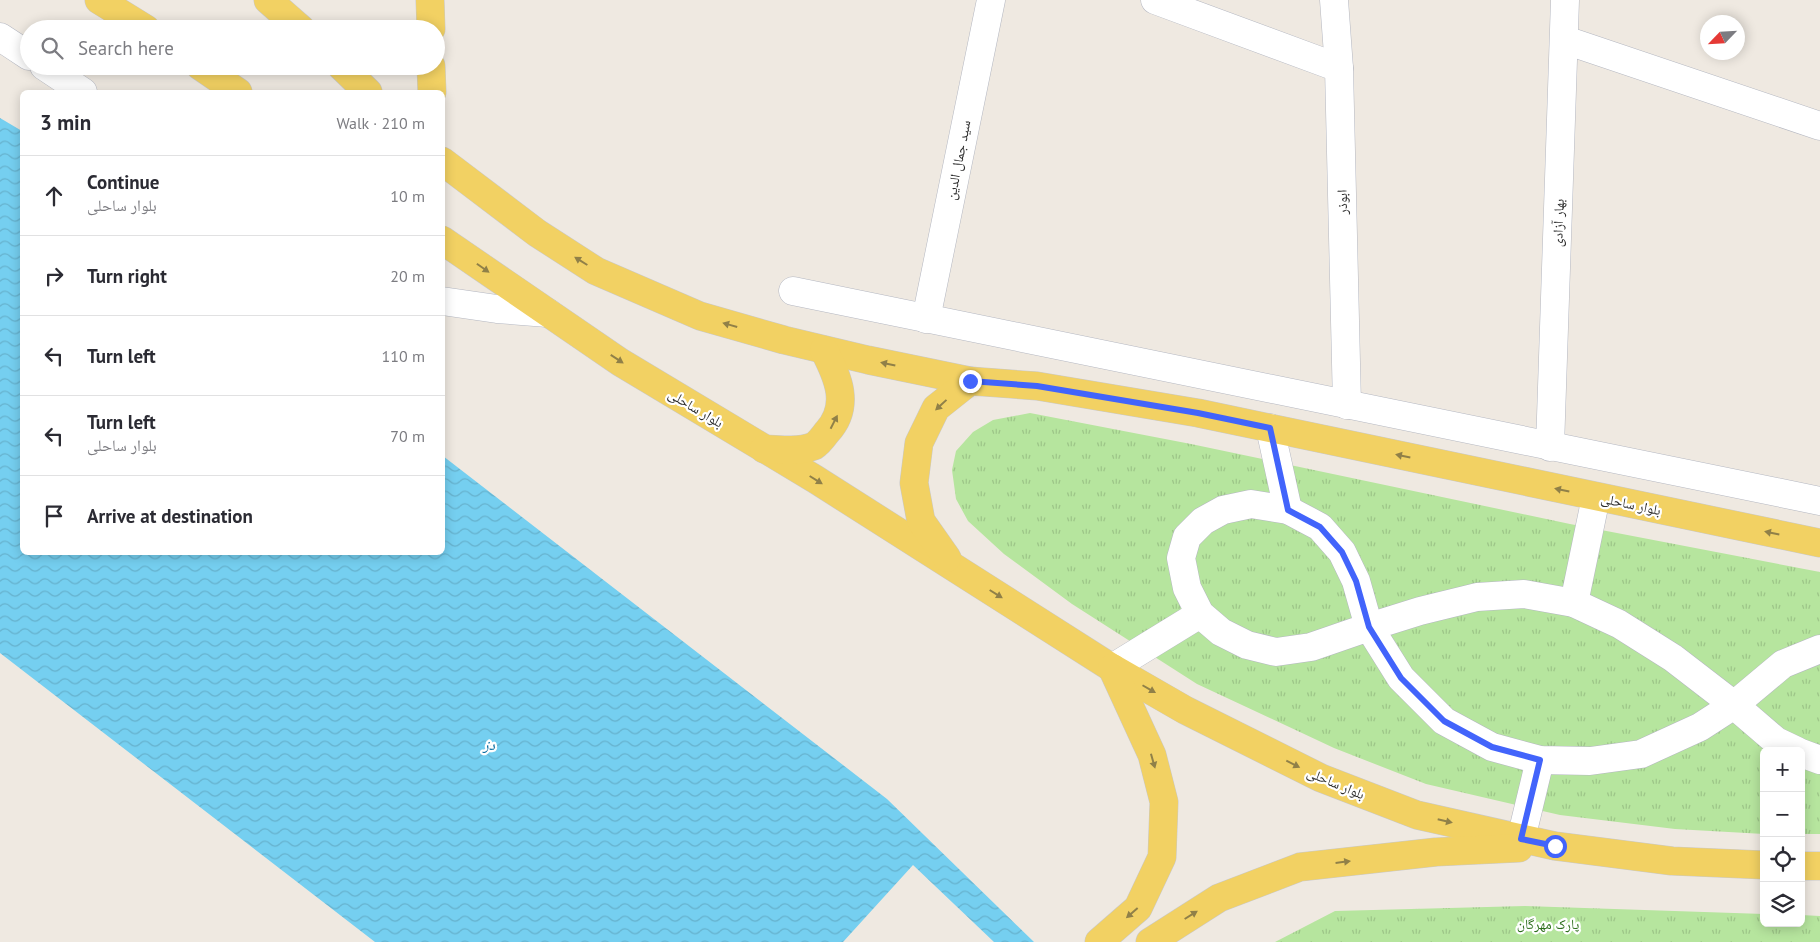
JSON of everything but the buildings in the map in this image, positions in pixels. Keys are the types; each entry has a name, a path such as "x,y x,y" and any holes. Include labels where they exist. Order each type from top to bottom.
{"main road":[{"path":"99,0 131,20"},
{"path":"430,0 431,20"},
{"path":"278,1 294,20"},
{"path":"213,75 235,90"},
{"path":"350,75 366,90"},
{"path":"431,75 432,90"},
{"name":"بلوار ساحلی","path":"445,162 537,233 596,271 700,316 784,340 970,381 1037,386 1198,413 1820,543"},
{"name":"بلوار ساحلی","path":"445,242 620,362 815,480 1112,668 1185,710 1322,778 1417,815 1555,846 1672,861 1760,865"},
{"path":"762,448 790,451 815,445 835,424 842,400 837,375 824,350"},
{"name":"بلوار ساحلی","path":"955,569 921,521 914,483 919,442 936,408 970,381"},
{"path":"1099,942 1138,908 1162,857 1164,802 1152,755 1112,668"},
{"path":"1150,942 1219,898 1300,867 1436,852 1555,846"},
{"path":"1805,866 1820,866"}],"street":[{"name":"سید جمال الدین","path":"926,319 990,0"},
{"path":"1155,0 1339,68"},
{"name":"ابوذر","path":"1334,0 1339,68 1347,405"},
{"name":"بهار آزادی","path":"1550,447 1566,0"},
{"path":"0,37 20,50"},
{"path":"1565,40 1820,126"},
{"path":"58,75 80,90"},
{"path":"793,291 1820,501"},
{"path":"445,301 497,309 548,313"},
{"path":"1270,428 1288,510"},
{"path":"1574,603 1596,497"},
{"path":"1789,747 1776,741 1734,705 1672,658 1619,624 1574,603 1524,594 1477,597 1420,611 1369,627 1311,647 1276,652 1247,645 1221,632 1200,614 1187,588 1181,558 1187,537 1203,521 1223,510 1251,504 1288,510 1320,527 1342,552 1356,581 1369,627 1401,678 1444,721 1492,747 1540,760 1590,762 1641,754 1700,727 1734,705 1784,664 1820,649"},
{"path":"1112,668 1200,614"},
{"path":"1805,754 1820,760"},
{"path":"1521,839 1540,760"}],"green space":[{"path":"1030,413 1191,444 1570,524 1820,572 1820,834 1805,834 1805,747 1760,747 1760,834 1675,829 1560,815 1426,784 1334,748 1197,684 1072,604 1004,554 968,521 956,499 952,470 956,451 973,432 993,420"},
{"name":"پارک مهرگان","path":"1525,906 1760,914 1760,927 1805,927 1805,915 1820,916 1820,942 1275,942 1335,911"}],"water":[{"name":"دز","path":"0,118 20,130 20,555 445,555 445,458 887,799 1034,942 994,942 913,865 843,942 375,942 0,653"}],"route":[{"path":"970,381 1037,386 1198,413 1270,428 1288,510 1320,527 1342,552 1356,581 1369,627 1401,678 1444,721 1492,747 1540,760 1521,839 1555,846"}]}
